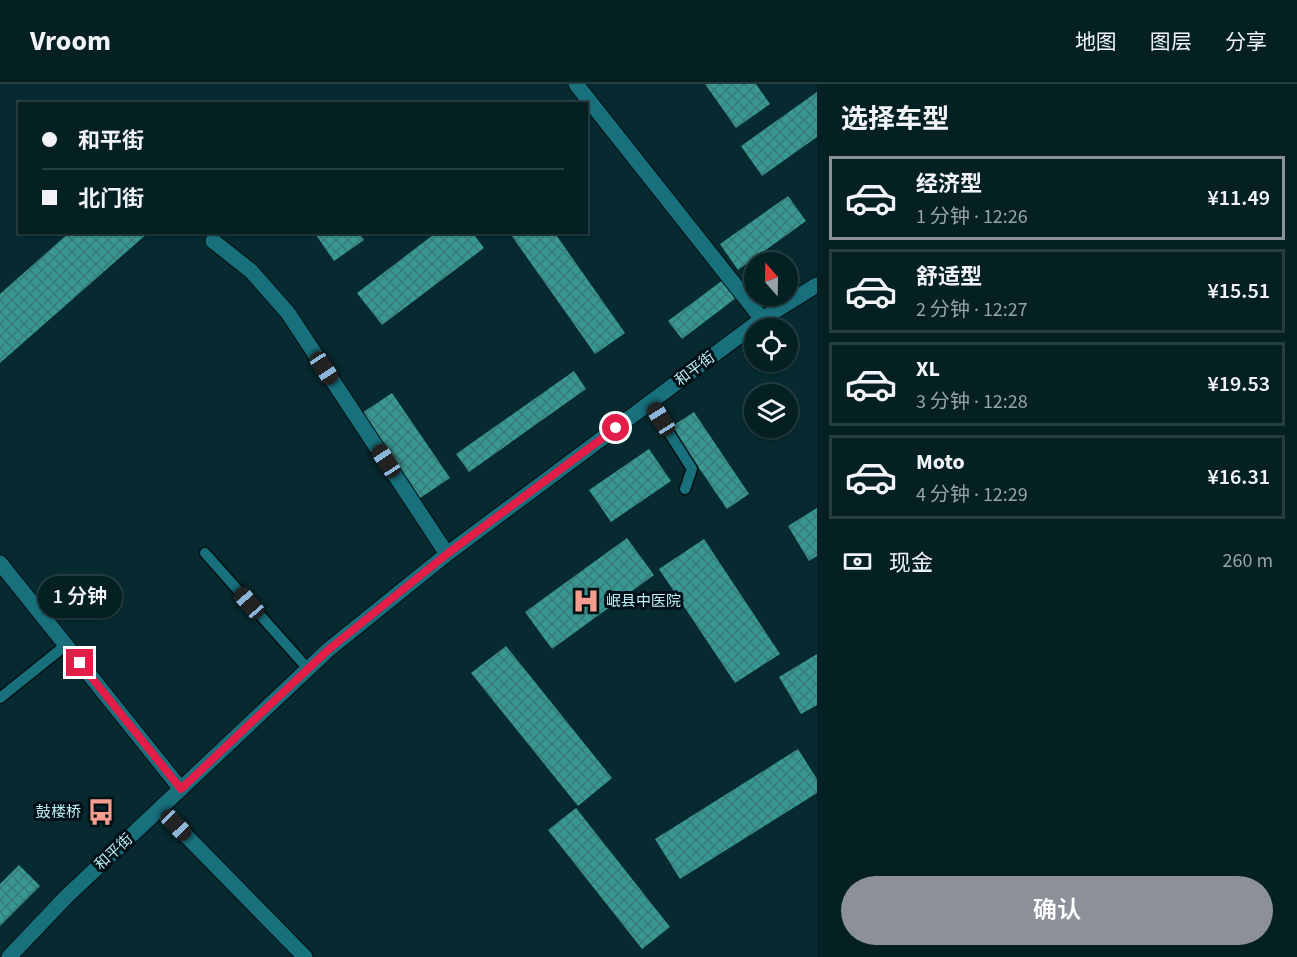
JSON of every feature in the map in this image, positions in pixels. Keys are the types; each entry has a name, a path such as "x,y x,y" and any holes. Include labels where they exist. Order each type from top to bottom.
{"street":[{"path":"576,84 761,318"},
{"path":"213,241 250,271 288,313 447,554"},
{"name":"和平街","path":"764,318 817,285"},
{"name":"和平街","path":"9,957 66,897 308,669 447,554 744,332"},
{"path":"0,563 181,789"},
{"path":"160,809 305,957"}],"lane":[{"path":"650,403 692,469 685,489"},
{"path":"205,553 308,669"},
{"path":"0,698 66,645"}],"building":[{"path":"705,84 756,84 770,104 736,128"},
{"path":"817,92 817,137 762,176 741,146"},
{"path":"788,196 806,221 763,252 744,252 744,266 738,270 720,244"},
{"path":"68,234 147,234 0,363 0,294"},
{"path":"315,234 360,234 364,240 334,261"},
{"path":"434,234 474,234 484,248 382,325 357,293"},
{"path":"510,234 555,234 625,333 595,354"},
{"path":"723,280 736,298 682,339 668,321"},
{"path":"574,371 586,389 469,472 456,454"},
{"path":"392,393 450,478 420,498 362,413"},
{"path":"694,412 749,494 727,509 671,427"},
{"path":"649,449 671,481 611,522 589,490"},
{"path":"817,508 817,556 809,561 788,526"},
{"path":"627,538 654,575 552,649 525,612"},
{"path":"704,539 780,654 735,683 659,569"},
{"path":"506,646 612,778 578,806 471,673"},
{"path":"817,654 817,705 801,714 779,677"},
{"path":"798,749 817,779 817,793 680,879 655,839"},
{"path":"576,808 670,927 642,949 548,830"},
{"path":"19,865 40,886 0,926 0,884"}],"place":[{"name":"岷县中医院","path":"586,601"},
{"name":"鼓楼桥","path":"101,812"}],"route":[{"path":"80,663 181,789 328,650 447,554 616,428"}]}
